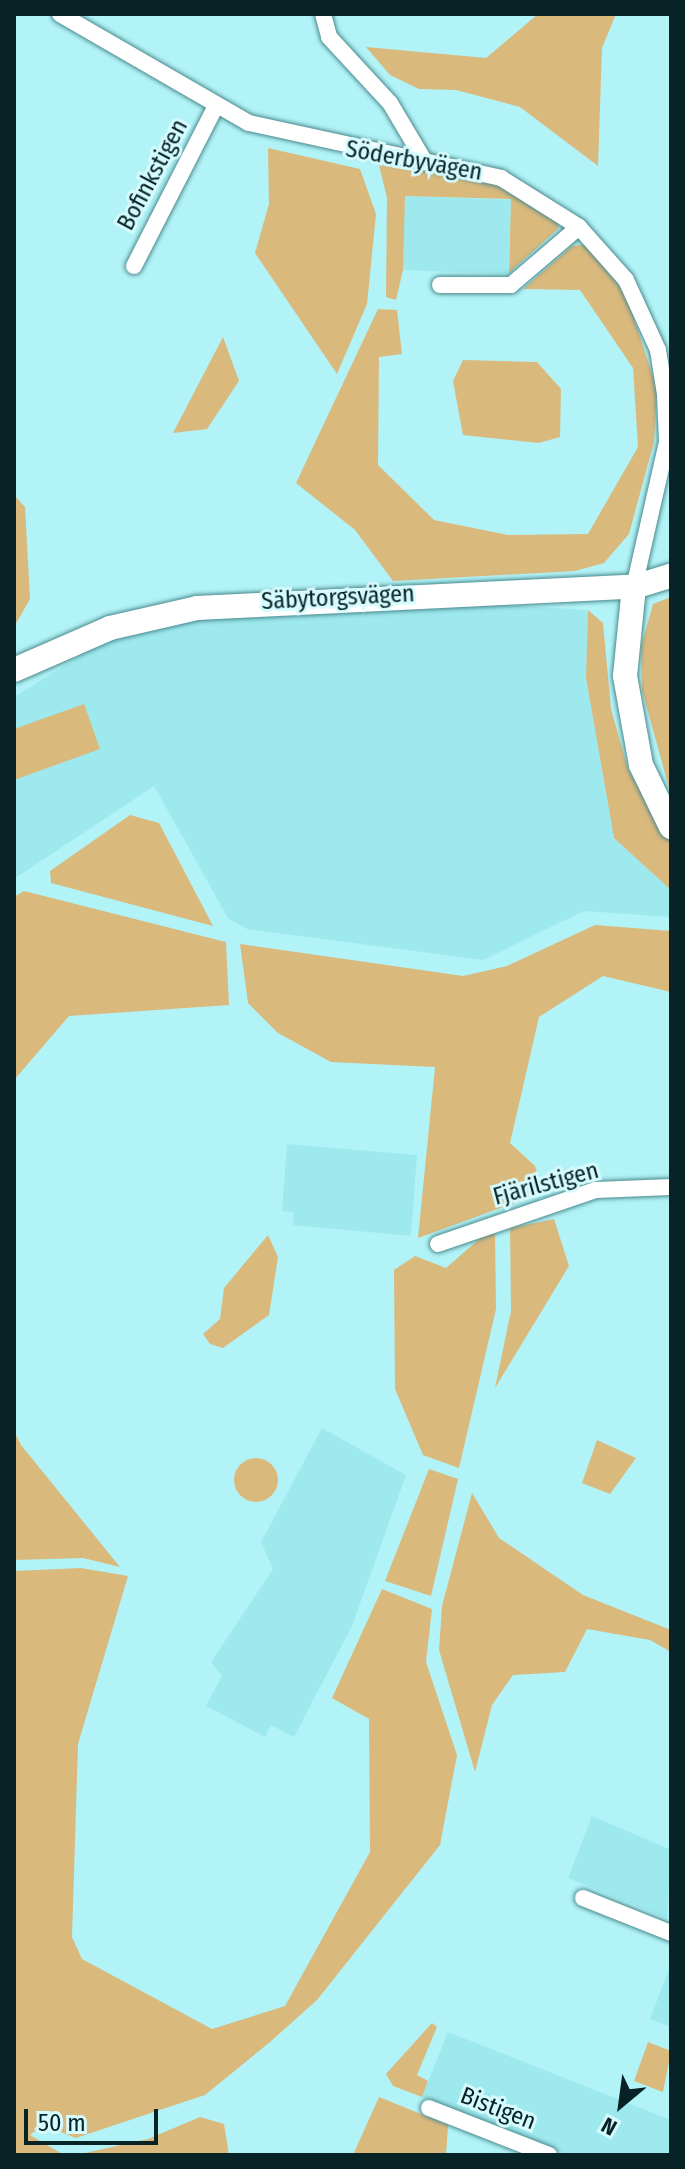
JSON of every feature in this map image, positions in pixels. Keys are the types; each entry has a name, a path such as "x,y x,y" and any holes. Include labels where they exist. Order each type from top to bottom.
{"street":[{"name":"Söderbyvägen","path":"60,14 216,106 296,138 501,178 579,227 626,280 664,346 667,442 634,587 625,676 641,765 671,827"},
{"path":"323,14 329,37 390,103 425,162"},
{"name":"Bofinkstigen","path":"134,266 216,106"},
{"path":"440,285 511,285 579,227"},
{"name":"Säbytorgsvägen","path":"14,670 110,628 141,619 269,601 634,587 671,576"},
{"name":"Fjärilstigen","path":"438,1244 489,1224 596,1190 671,1187"},
{"path":"583,1898 671,1933"},
{"name":"Bistigen","path":"429,2108 549,2155"}],"shaded area":[{"path":"538,14 616,14 602,48 598,166 520,107 456,90 419,89 390,75 366,47 486,58"},
{"path":"268,148 360,169 376,214 367,304 337,374 255,253 269,204"},
{"path":"379,165 487,178 559,220 558,229 509,273 511,199 405,196 403,270 396,300 386,297 387,198"},
{"path":"405,196 511,200 508,274 402,270"},
{"path":"587,244 627,297 657,389 654,442 629,534 604,563 575,571 393,581 355,530 296,483 378,309 397,310 402,354 379,357 378,465 434,520 508,535 588,534 638,447 633,368 580,290 523,289 572,246"},
{"path":"223,337 239,381 207,429 173,433"},
{"path":"463,360 537,362 561,389 560,437 539,443 463,435 453,381"},
{"path":"14,495 25,507 30,599 14,627"},
{"path":"671,597 671,795 642,690 641,647 653,604"},
{"path":"407,599 588,610 586,678 614,838 671,890 671,917 584,911 483,960 247,929 228,918 154,786 14,879 14,697 104,641 189,621"},
{"path":"588,610 603,623 611,709 628,769 671,843 671,890 614,838 586,678"},
{"path":"84,704 100,749 14,780 14,729"},
{"path":"130,815 159,823 213,926 51,883 50,871"},
{"path":"24,891 226,942 229,1005 69,1016 14,1080 14,897"},
{"path":"595,925 671,931 671,992 603,976 539,1017 510,1143 535,1166 544,1192 418,1238 435,1067 331,1062 278,1033 248,1003 240,944 463,976 507,966"},
{"path":"287,1144 417,1155 411,1236 293,1225 294,1212 282,1211"},
{"path":"554,1219 569,1266 495,1388 511,1311 510,1228"},
{"path":"485,1234 495,1234 496,1309 459,1468 423,1455 395,1389 394,1270 415,1256 446,1268"},
{"path":"268,1235 278,1257 269,1315 223,1348 210,1344 203,1334 220,1319 224,1288"},
{"path":"322,1428 406,1475 352,1626 294,1737 271,1725 265,1737 206,1706 222,1676 211,1662 273,1569 261,1542"},
{"path":"14,1431 21,1445 120,1567 83,1558 14,1560"},
{"path":"597,1440 636,1458 610,1494 582,1483"},
{"path":"256,1458 271,1465 278,1480 271,1495 256,1502 241,1495 234,1480 241,1465"},
{"path":"429,1469 458,1479 431,1596 385,1581"},
{"path":"472,1493 499,1538 583,1595 671,1630 671,1652 650,1640 587,1629 565,1672 513,1675 492,1705 475,1772 439,1650 442,1606"},
{"path":"81,1568 128,1576 78,1744 72,1937 82,1959 212,2029 285,2006 370,1852 369,1719 332,1698 382,1589 432,1609 426,1662 457,1755 440,1845 317,2000 205,2095 76,2138 43,2125 30,2135 64,2155 14,2155 14,1571"},
{"path":"592,1816 671,1850 667,1918 568,1878"},
{"path":"671,1964 671,2027 650,2019"},
{"path":"432,2023 437,2027 417,2075 428,2081 422,2097 393,2086 386,2074"},
{"path":"448,2032 671,2120 669,2155 568,2155 422,2097"},
{"path":"648,2042 671,2051 663,2092 634,2081"},
{"path":"379,2097 448,2125 446,2155 353,2155"},
{"path":"200,2117 224,2124 229,2155 76,2155 148,2139"}]}
